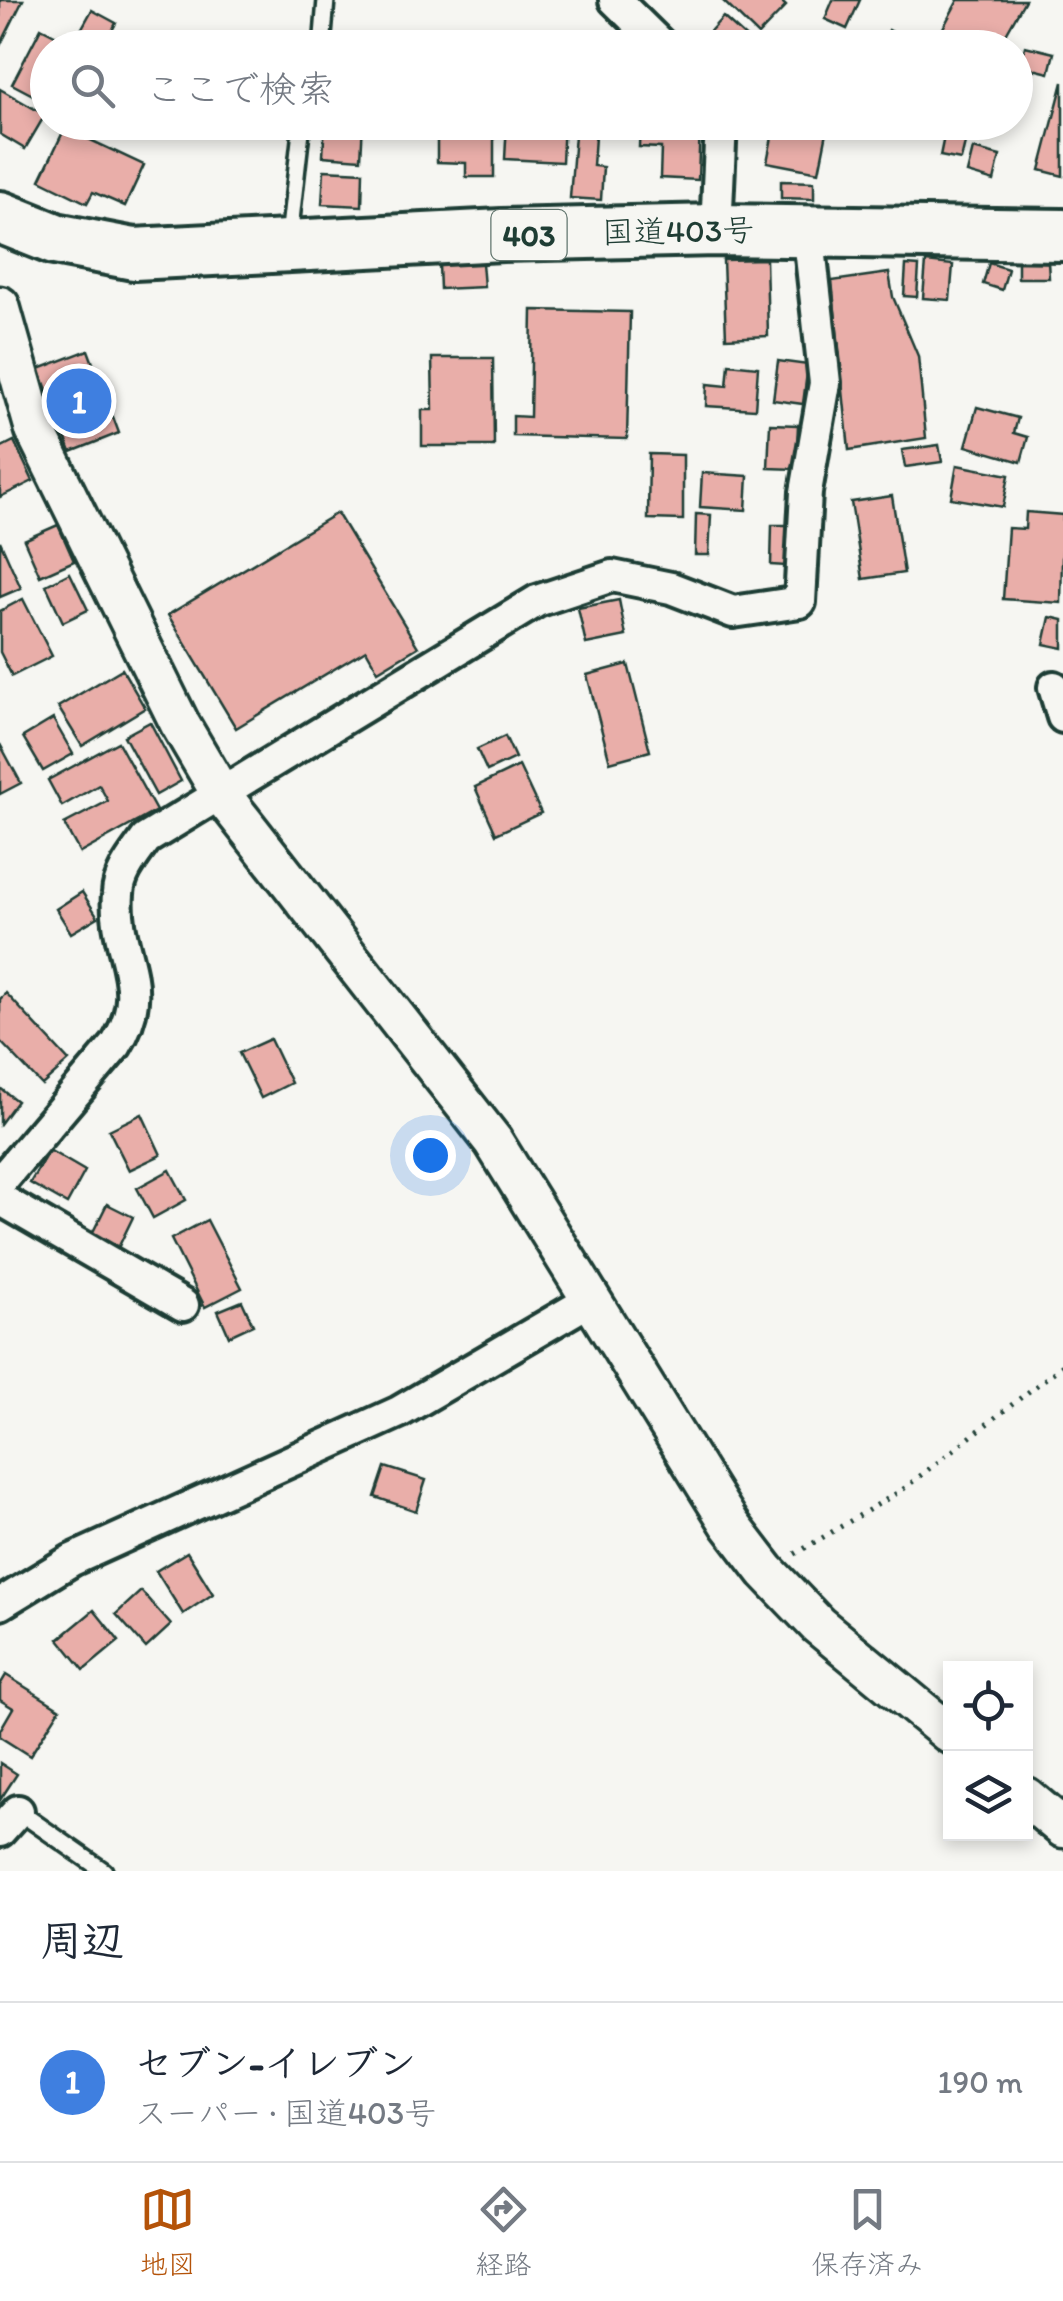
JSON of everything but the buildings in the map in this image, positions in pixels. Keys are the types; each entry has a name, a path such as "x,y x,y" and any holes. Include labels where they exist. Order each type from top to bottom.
{"highway":[{"name":"国道403号","path":"0,217 55,238 134,254 289,244 716,230 1063,235"}],"street":[{"path":"616,0 646,30"},
{"path":"716,230 719,140"},
{"path":"0,1182 116,1044 130,1022 134,994 118,891 126,866 146,840 537,601 612,576 671,588 733,612 800,602 806,492 825,383 808,229"},
{"path":"0,306 35,430 180,724 222,794 493,1141 730,1524 766,1570 818,1625 943,1728"},
{"path":"1054,687 1063,717"},
{"path":"0,1199 182,1304"},
{"path":"0,1604 72,1560 399,1412 592,1298"},
{"path":"1033,1803 1063,1828"}],"lane":[{"path":"324,30 326,0"},
{"path":"289,244 300,140"},
{"path":"9,1821 104,1871"}],"path":[{"path":"766,1570 902,1490 1063,1365"}],"place":[{"name":"セブン-イレブン","path":"79,401"}]}
